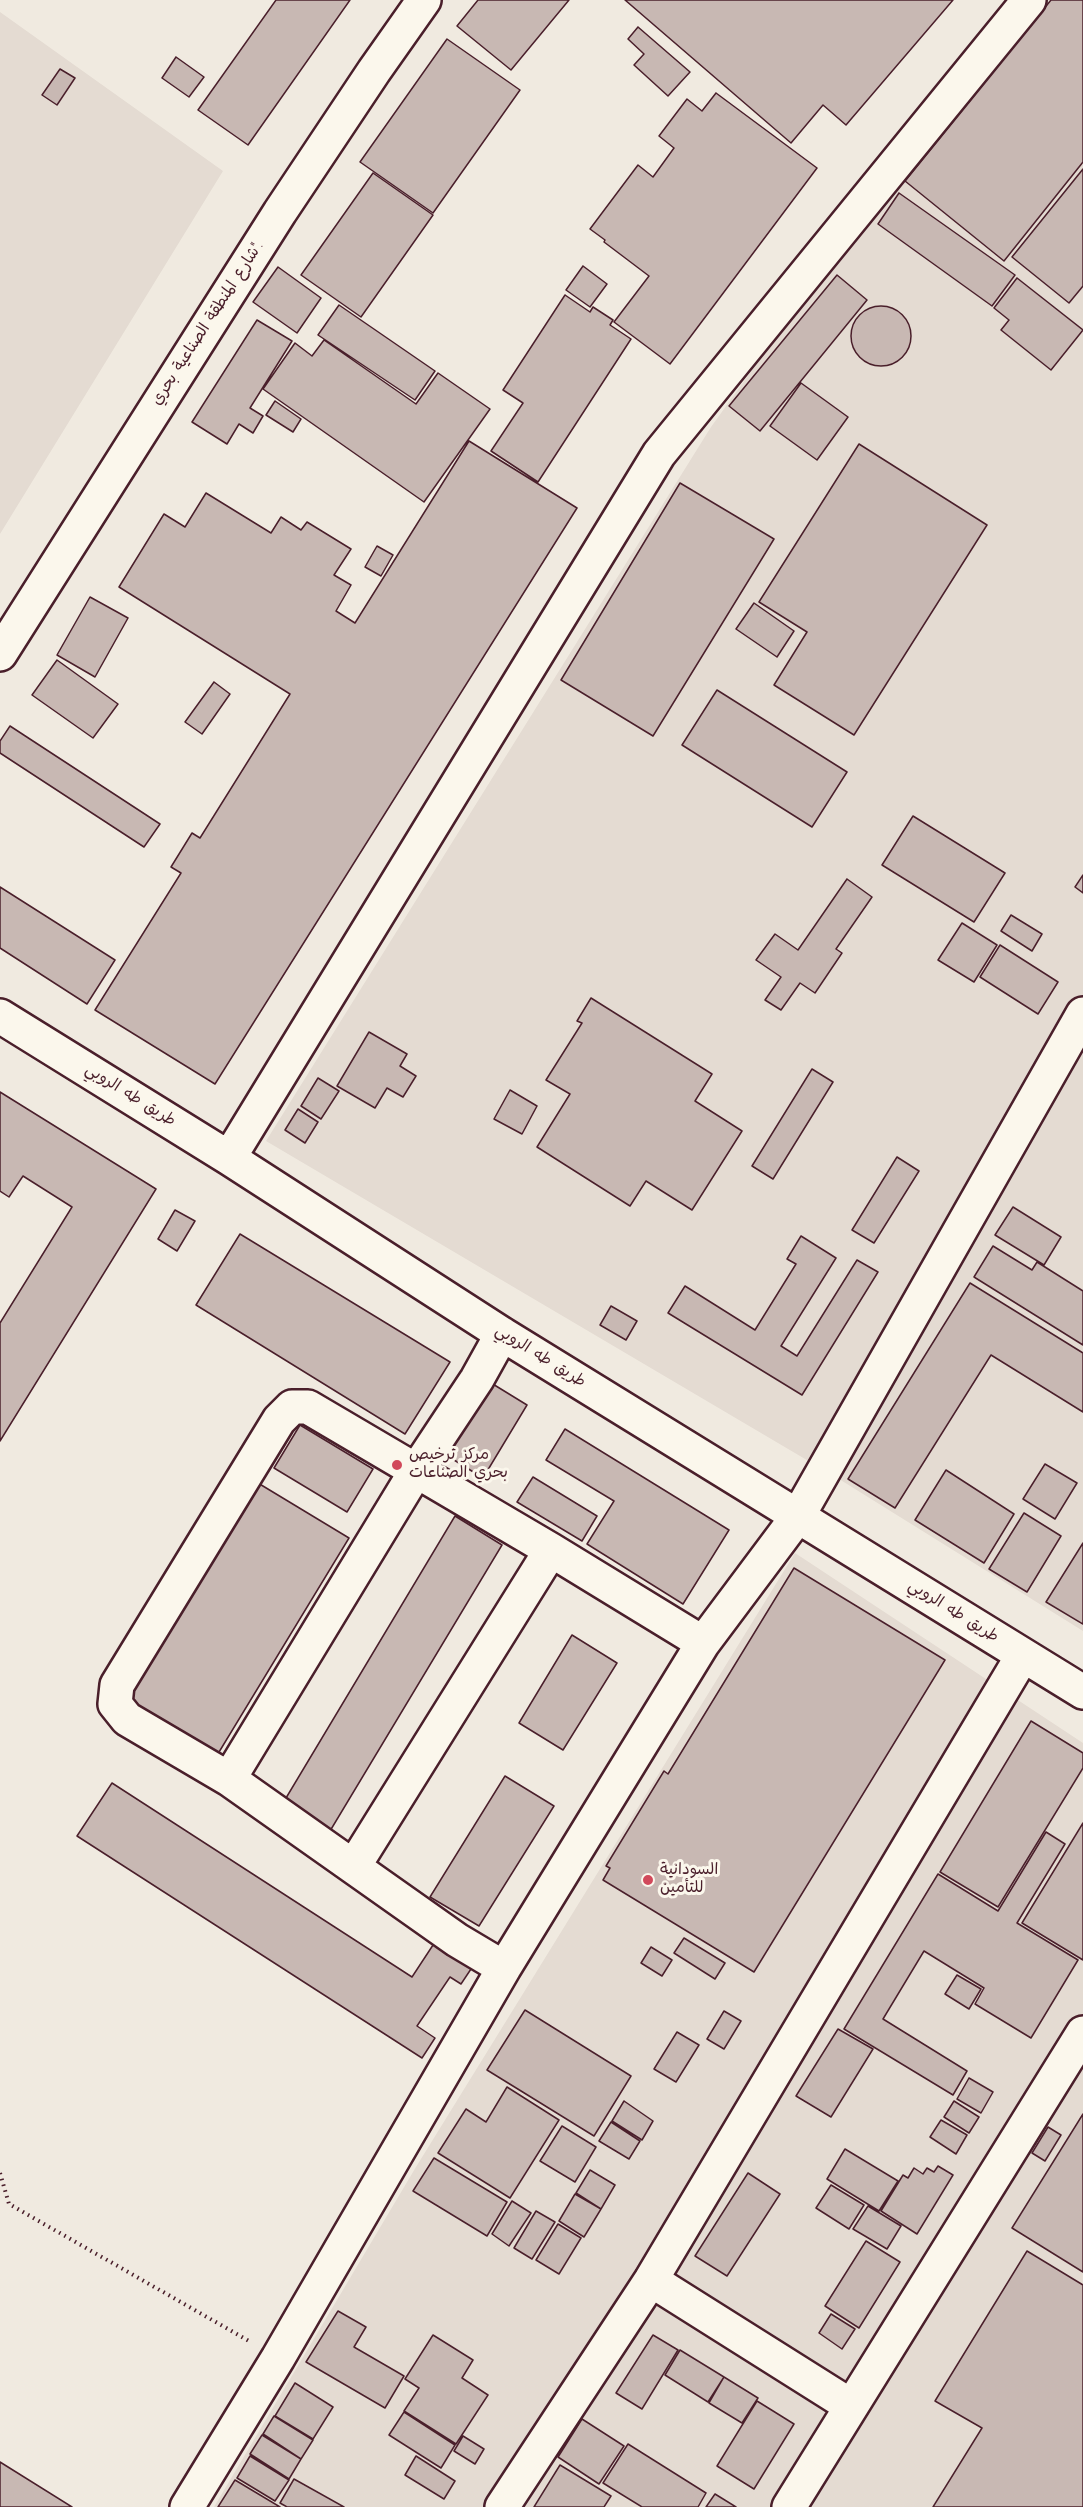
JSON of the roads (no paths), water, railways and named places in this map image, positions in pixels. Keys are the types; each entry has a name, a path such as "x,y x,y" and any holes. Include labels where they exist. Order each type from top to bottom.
{"street":[{"name":"شارع المنطقة الصناعية بحري\".","path":"0,654 280,212 374,70 424,0"},
{"path":"229,1158 659,454 1029,0"},
{"path":"188,2507 278,2358 504,1968 703,1643 798,1516 1083,1014"},
{"name":"طريق طه الروبي","path":"0,1016 229,1158 502,1334 1083,1692"},
{"path":"229,1779 416,1471 477,1379 502,1334"},
{"path":"504,1968 457,1940 229,1779 127,1719 115,1704 117,1685 279,1420 292,1407 308,1407 551,1550 703,1643"},
{"path":"354,1866 551,1550"},
{"path":"502,2507 651,2280 1023,1655"},
{"path":"789,2507 1083,2033"},
{"path":"651,2280 851,2406"}],"place":[{"name":"مركز ترخيص بحري الصناعات","path":"397,1465"},
{"name":"السودانية للتأمين","path":"648,1880"}]}
